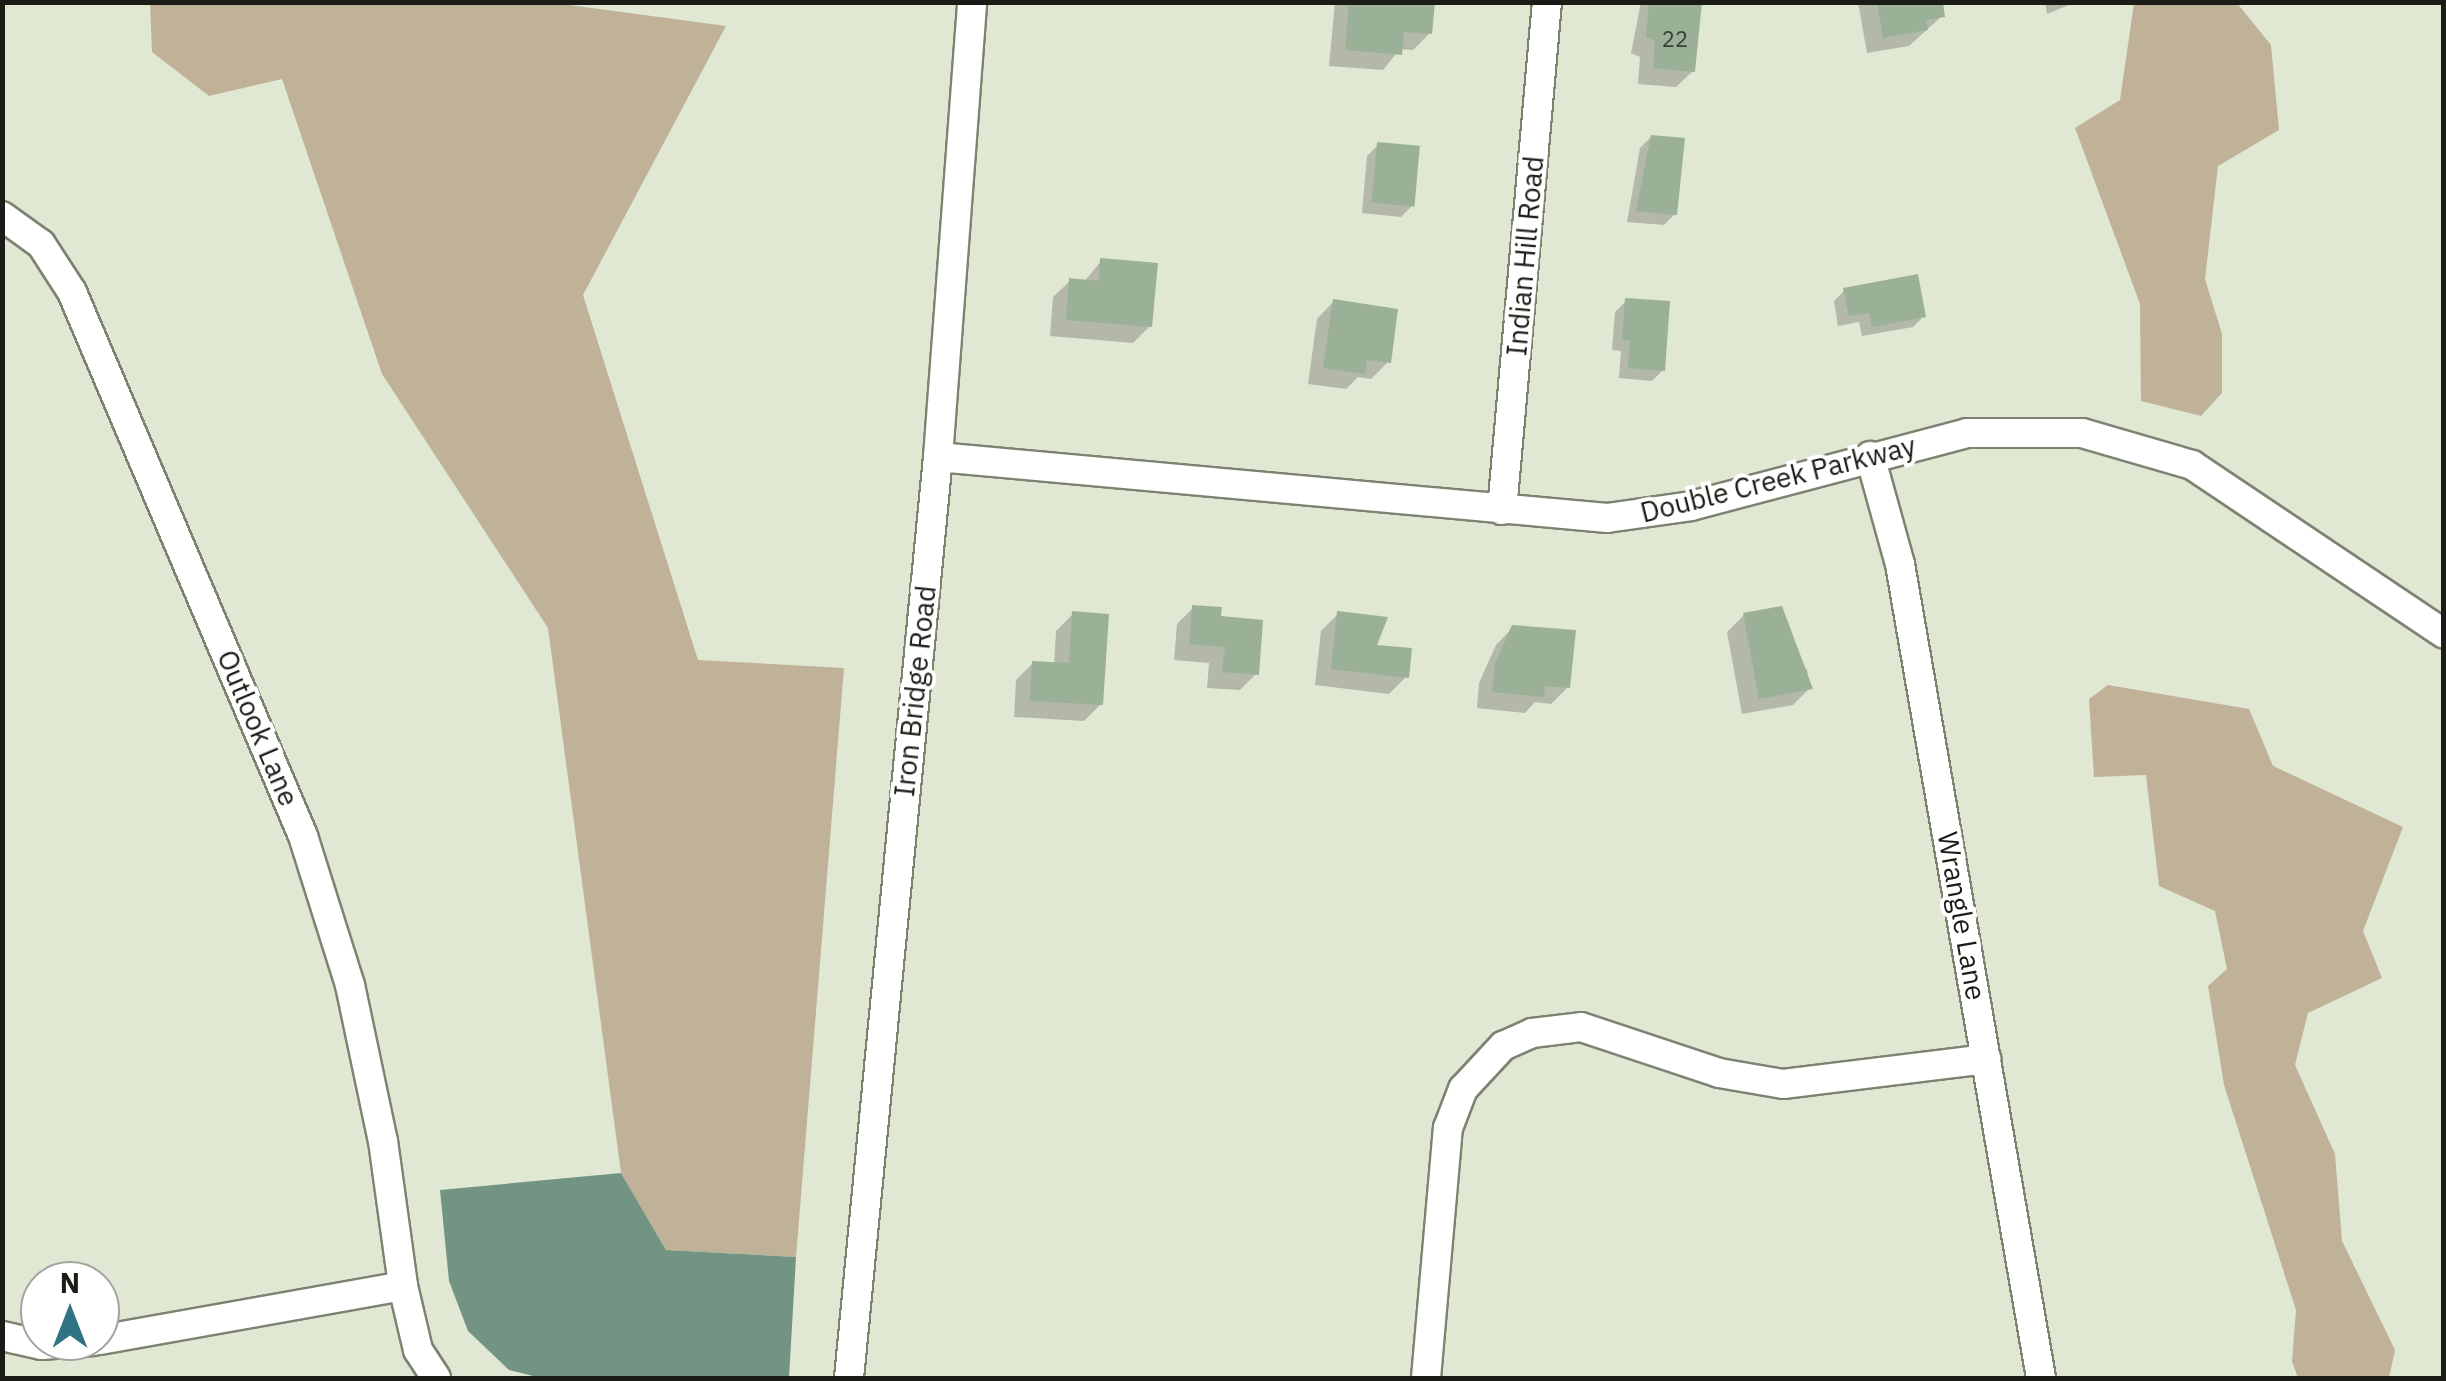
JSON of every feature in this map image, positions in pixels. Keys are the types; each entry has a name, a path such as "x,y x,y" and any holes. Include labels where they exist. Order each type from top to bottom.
{"street":[{"name":"Iron Bridge Road","path":"849,1378 938,457 972,2"},
{"name":"Indian Hill Road","path":"1502,510 1547,2"},
{"name":"Outlook Lane","path":"2,216 40,244 72,292 302,836 366,1051 403,1286 418,1350 436,1378"},
{"name":"Double Creek Parkway","path":"938,457 1502,510 1645,514 1870,456 2006,429 2082,434 2143,447 2234,489 2377,595 2444,634"},
{"name":"Wrangle Lane","path":"1870,456 1900,564 2041,1378"},
{"path":"1426,1378 1448,1128 1473,1074 1503,1046 1532,1033 1582,1028 1718,1072 1783,1084 1834,1083 1986,1059"},
{"path":"120,1336 403,1286"}],"shaded area":[{"path":"547,2 726,26 583,295 698,660 844,668 796,1257 666,1250 621,1173 548,628 382,374 282,79 209,96 152,52 150,3"},
{"path":"2134,3 2237,3 2271,45 2279,130 2218,166 2205,279 2222,334 2222,393 2201,416 2141,401 2140,304 2075,128 2120,100"},
{"path":"2108,685 2249,709 2273,766 2403,827 2363,931 2382,978 2308,1013 2295,1065 2335,1154 2342,1241 2395,1350 2389,1378 2298,1378 2292,1361 2296,1310 2224,1085 2208,986 2227,969 2215,911 2159,886 2146,775 2094,777 2089,699"},
{"path":"621,1173 666,1250 796,1257 789,1378 541,1378 509,1370 468,1331 449,1281 440,1190"}],"building":[{"path":"1349,2 1435,2 1432,34 1404,32 1402,55 1345,50"},
{"path":"1649,2 1702,2 1695,72 1653,68 1655,41 1646,37"},
{"path":"1877,2 1943,2 1945,17 1926,20 1928,30 1883,38"},
{"path":"1651,135 1685,138 1677,215 1636,211"},
{"path":"1377,142 1420,146 1415,207 1372,203"},
{"path":"1100,258 1158,263 1152,327 1066,320 1069,278 1099,281"},
{"path":"1918,274 1926,317 1872,327 1869,313 1849,316 1843,288"},
{"path":"1625,298 1670,301 1665,371 1628,368 1630,341 1622,340"},
{"path":"1333,299 1398,309 1391,363 1367,360 1365,374 1323,368"},
{"path":"1192,605 1222,607 1221,616 1263,620 1259,675 1222,672 1225,647 1189,644"},
{"path":"1782,606 1813,689 1759,699 1743,613"},
{"path":"1072,611 1109,614 1103,705 1030,701 1032,661 1069,663"},
{"path":"1337,611 1388,617 1377,645 1412,648 1409,678 1331,669"},
{"path":"1512,625 1576,630 1570,688 1545,686 1544,697 1492,692 1495,664"}]}
